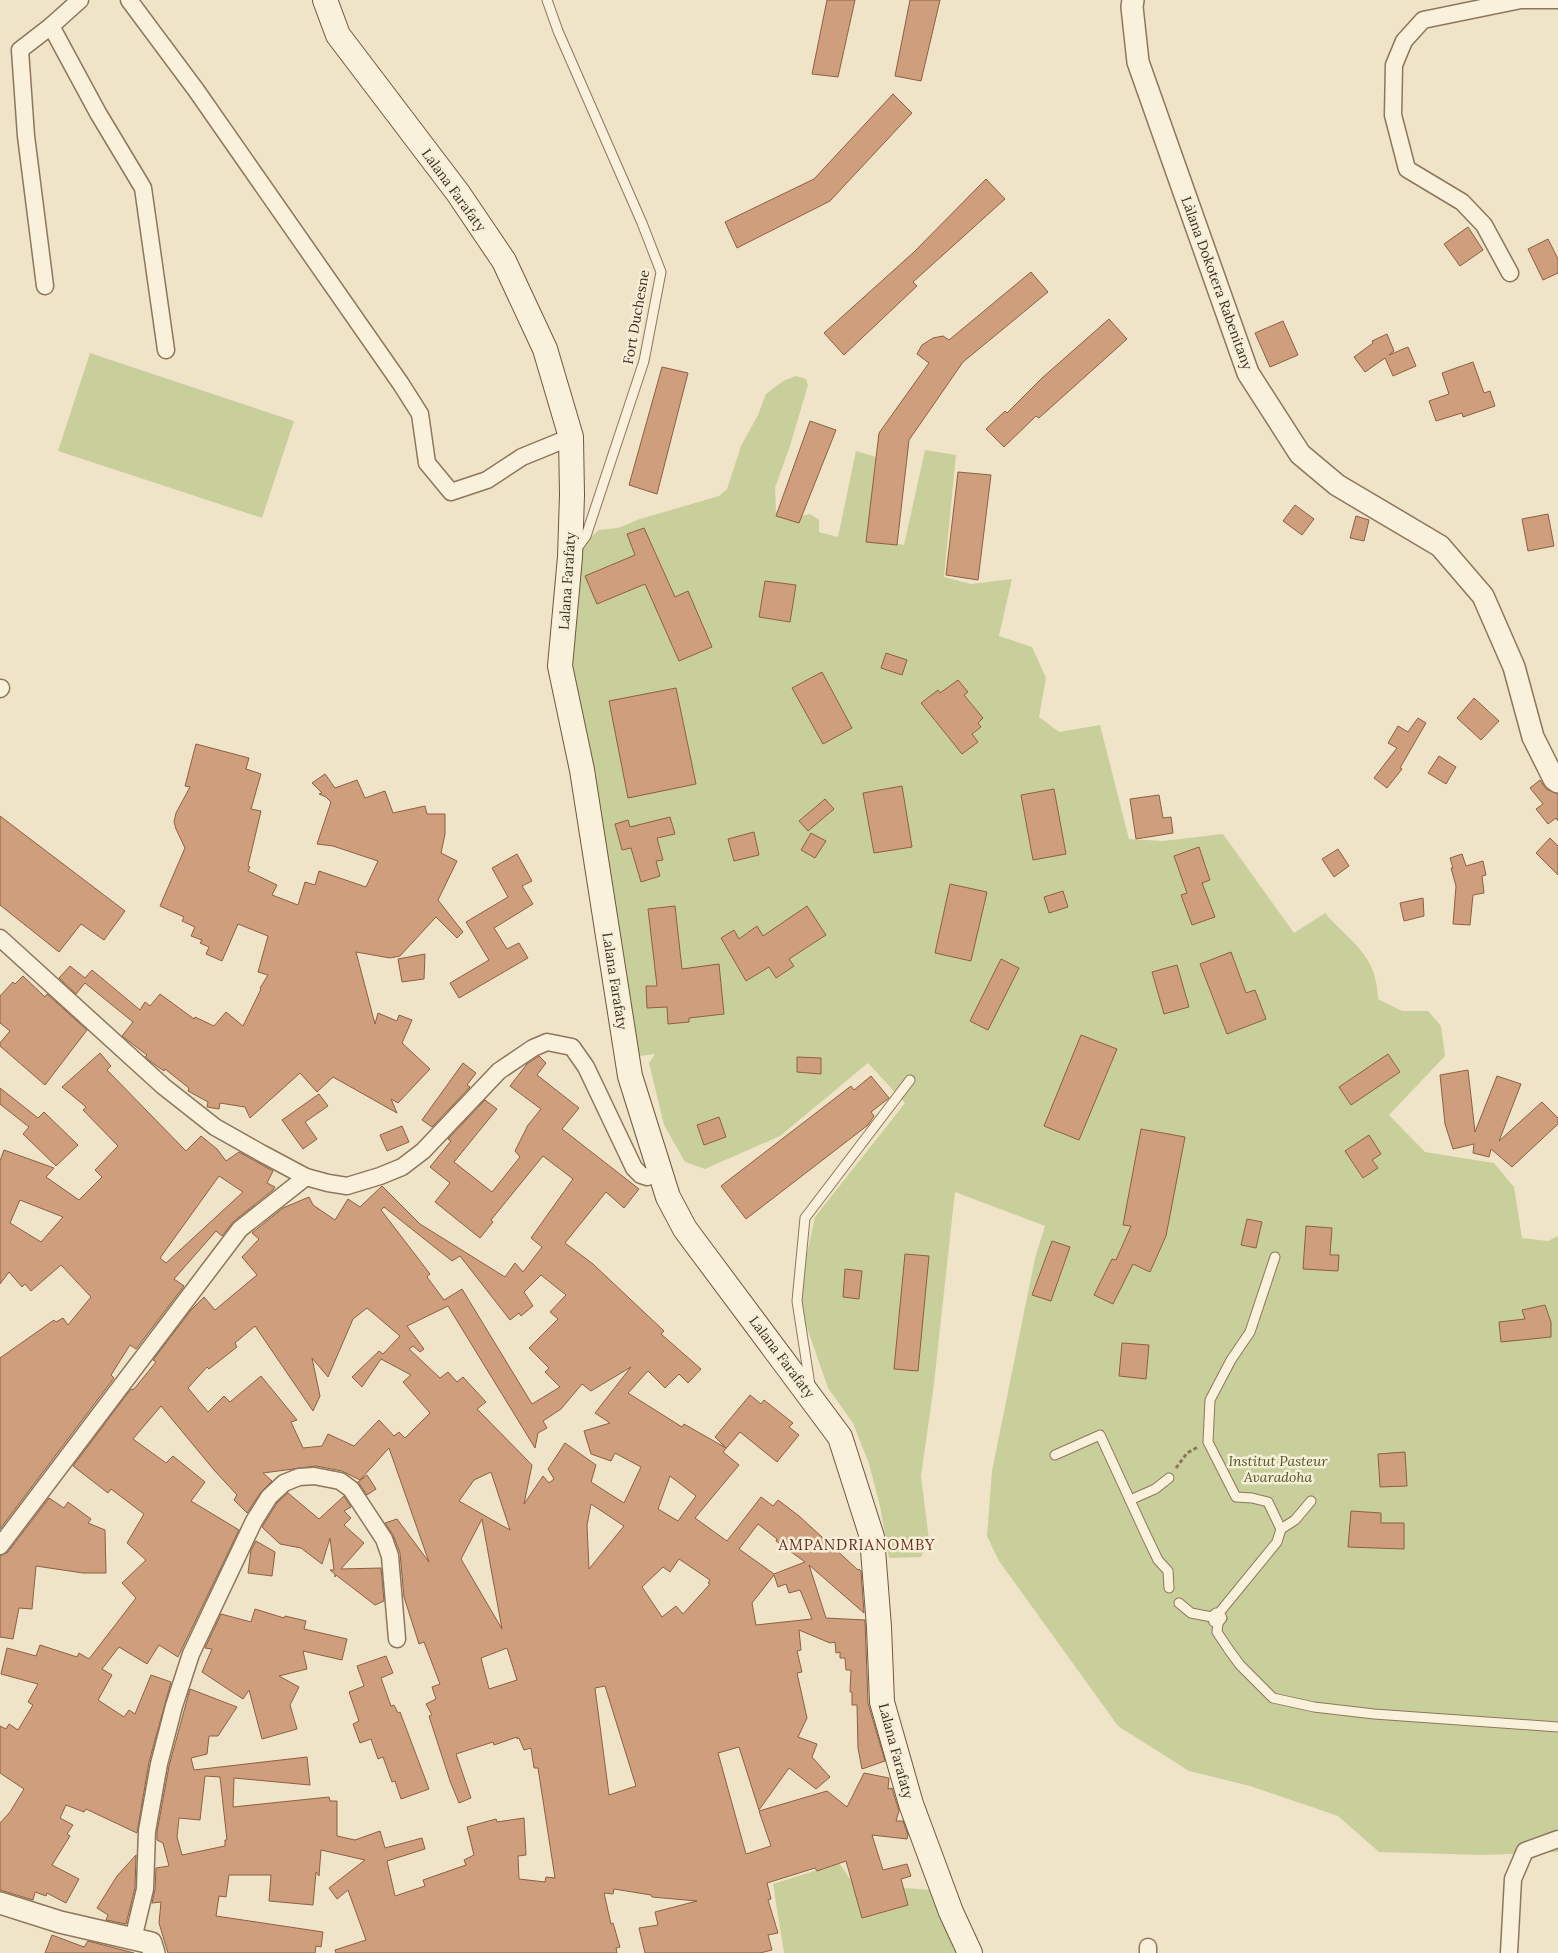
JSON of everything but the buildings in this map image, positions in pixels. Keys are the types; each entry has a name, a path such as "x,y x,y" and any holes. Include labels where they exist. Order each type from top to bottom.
{"main road":[{"name":"Lalana Farafaty","path":"325,0 338,34 458,193 504,261 546,349 571,437 570,557 560,666 582,770 630,1076 668,1196 686,1229 840,1438 872,1537 879,1627 882,1702 911,1804 951,1912 970,1953"}],"street":[{"path":"45,286 26,136 20,50 80,0"},
{"path":"129,0 196,90 401,384 420,414 427,463 451,492 487,480 522,457 571,437"},
{"name":"Làlana Dokotera Rabenitany","path":"1133,0 1132,7 1138,62 1248,373 1300,454 1337,485 1440,546 1483,596 1514,667 1533,737 1554,779 1558,782"},
{"path":"1510,273 1484,226 1462,202 1407,169 1393,115 1394,65 1404,41 1423,20 1522,0 1558,0"},
{"path":"51,26 98,113 143,188 166,350"},
{"path":"0,938 163,1086 215,1127 306,1177 347,1186 380,1176 402,1166 423,1151 499,1071 533,1048 547,1042 572,1047 586,1067 634,1168 646,1177 660,1172"},
{"path":"0,1546 240,1229 306,1177"},
{"path":"133,1939 145,1889 147,1831 158,1764 182,1680 191,1654 254,1521 269,1497 284,1483 314,1476 340,1481 351,1489 384,1539 390,1556 397,1639"},
{"path":"1509,1953 1512,1880 1525,1851 1558,1839"},
{"path":"0,1903 60,1922 151,1943 154,1953"}],"lane":[{"name":"Fort Duchesne","path":"547,0 558,31 642,224 660,272 644,361 586,536 570,557"},
{"path":"812,1398 797,1301 805,1218 910,1080"},
{"path":"1275,1257 1250,1332 1231,1360 1210,1400 1208,1442 1236,1497 1268,1502 1281,1529"},
{"path":"1055,1456 1100,1435 1158,1560 1168,1571 1169,1588"},
{"path":"1130,1500 1155,1489 1169,1478"},
{"path":"1312,1501 1294,1520 1281,1529 1277,1542 1216,1618 1217,1632 1229,1650 1240,1665 1273,1698 1374,1714 1558,1727"},
{"path":"1179,1603 1191,1613 1216,1618"}],"path":[{"path":"1169,1478 1187,1453 1208,1442"}],"green space":[{"path":"90,353 294,421 262,518 58,451"},
{"name":"Institut Pasteur Avaradoha","path":"796,376 806,379 808,385 775,488 776,511 796,517 810,514 819,520 819,532 838,537 856,451 886,460 874,539 904,545 925,450 956,455 944,577 971,584 1012,579 999,636 1032,647 1046,678 1039,717 1059,732 1100,725 1129,839 1163,841 1223,834 1294,933 1325,913 1361,950 1368,960 1377,984 1378,999 1402,1011 1428,1011 1441,1026 1445,1056 1389,1115 1425,1152 1494,1163 1514,1187 1522,1238 1548,1241 1558,1236 1558,1852 1484,1855 1379,1852 1338,1816 1250,1786 1189,1771 1118,1726 999,1561 987,1536 992,1471 1035,1258 1045,1226 955,1192 933,1392 921,1476 929,1540 921,1557 889,1558 880,1506 869,1464 853,1423 828,1388 804,1319 801,1299 807,1253 815,1217 905,1103 868,1063 780,1136 705,1169 685,1162 664,1125 649,1063 655,1054 632,1057 567,659 576,567 586,541 599,530 618,528 640,519 719,496 727,489 741,446 758,415 766,394 783,381"},
{"path":"839,1863 861,1895 880,1910 904,1888 933,1890 963,1953 784,1953 773,1884"}],"district":[{"name":"AMPANDRIANOMBY","path":"857,1544"}]}
